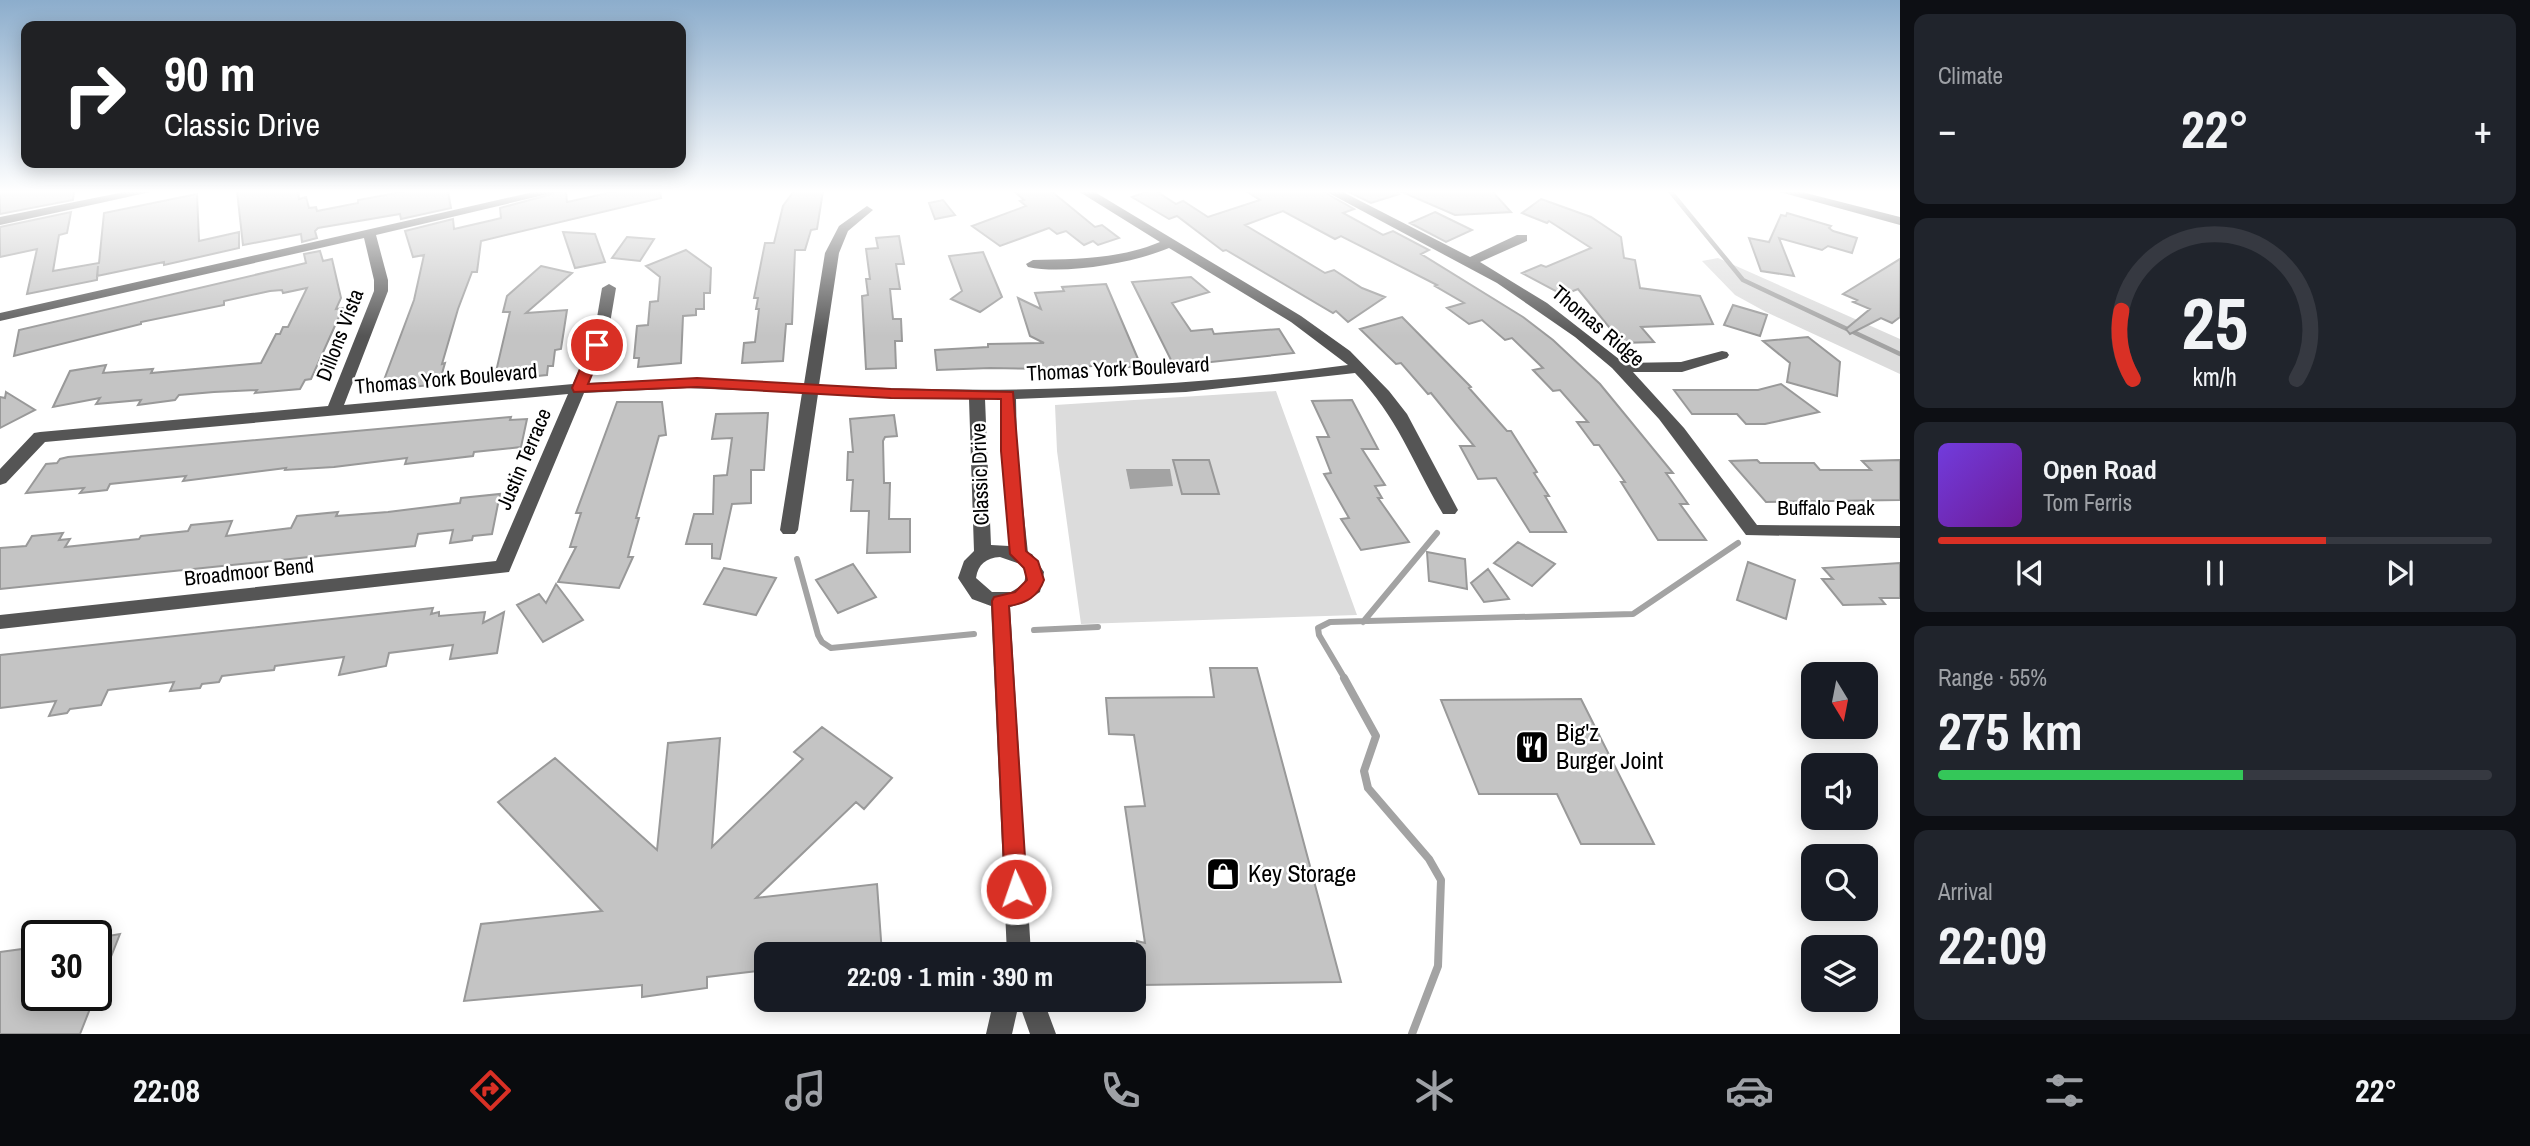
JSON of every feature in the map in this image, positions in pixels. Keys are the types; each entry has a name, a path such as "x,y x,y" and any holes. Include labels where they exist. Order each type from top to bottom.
{"street":[{"path":"0,317 342,239"},
{"name":"Dillons Vista","path":"334,410 380,297 381,280 371,239"},
{"path":"789,530 837,239"},
{"path":"1164,239 1322,336 1360,368 1401,418 1450,510"},
{"name":"Thomas Ridge","path":"1428,239 1471,261 1559,317 1620,368 1651,399 1692,449 1752,531"},
{"path":"1471,261 1521,239"},
{"path":"1032,264 1118,260 1170,243"},
{"name":"Justin Terrace","path":"503,567 601,335 609,288"},
{"path":"1620,368 1682,367 1722,355"},
{"name":"Thomas York Boulevard","path":"0,479 40,437 579,388 697,383 813,390 1008,395 1241,383 1360,368"},
{"name":"Classic Drive","path":"977,395 984,554"},
{"name":"Classic Drive","path":"1008,395 1009,451 1018,554"},
{"name":"Buffalo Peak","path":"1752,531 1900,532"},
{"name":"Classic Drive","path":"1001,550 1018,554 1032,565 1035,572 1033,587 1020,598 1000,601 981,596 970,584 967,578 970,564 984,554 1001,550"},
{"name":"Broadmoor Bend","path":"0,622 503,567"},
{"path":"1000,601 1018,942"},
{"path":"999,1034 1004,1012"},
{"path":"1035,1012 1043,1034"}],"shaded area":[{"path":"1718,258 1900,339 1900,374 1735,295 1702,261"},
{"path":"1276,391 1357,615 1081,624 1057,451 1055,405"},
{"path":"1126,469 1170,469 1173,486 1130,489"}],"building":[{"path":"0,239 58,239 53,271 99,263 101,239 239,239 239,248 164,265 164,262 97,276 97,280 27,294 37,249 0,257"},
{"path":"242,239 273,239 243,245"},
{"path":"408,239 488,239 481,241 477,272 472,272 458,309 439,384 392,389 394,383 389,383 391,379 384,380 414,300 424,255 413,257"},
{"path":"565,239 597,239 605,262 575,268"},
{"path":"625,239 654,239 640,261 612,258"},
{"path":"775,239 808,239 805,250 795,250 792,324 786,324 783,361 742,363 744,343 755,342 759,309 756,309 758,298 754,298 765,243 774,243"},
{"path":"876,239 900,239 904,264 896,264 900,289 890,289 893,319 901,319 902,341 895,341 896,368 866,369 862,296 868,295 866,279 870,279 866,249 878,248"},
{"path":"991,239 1018,239 1000,246"},
{"path":"1077,239 1115,239 1098,245 1093,241 1084,245"},
{"path":"1208,239 1269,239 1325,273 1334,270 1362,288 1385,297 1348,322 1336,311 1333,313 1226,250 1223,251"},
{"path":"1347,239 1409,239 1429,250 1421,254 1523,317 1553,340 1600,384 1673,473 1666,473 1688,504 1680,504 1706,540 1658,540 1621,482 1625,482 1599,445 1594,445 1577,422 1588,422 1560,390 1553,391 1533,370 1543,368 1512,338 1505,340 1482,320 1469,324 1447,308 1464,303 1435,286 1437,285"},
{"path":"1577,239 1621,239 1624,258 1635,260 1640,288 1700,296 1713,324 1641,327 1654,342 1622,343 1578,289 1563,295 1522,273 1541,265 1546,267 1591,248"},
{"path":"1749,239 1769,242 1770,239 1779,239 1794,276 1761,271"},
{"path":"1783,239 1857,239 1852,253 1828,246 1822,250"},
{"path":"686,250 711,268 710,293 704,293 704,309 696,309 696,315 683,316 681,363 638,367 639,358 634,358 637,326 648,325 650,302 658,301 660,277 646,266"},
{"path":"320,251 323,261 332,259 341,298 336,309 343,308 311,379 305,380 300,389 179,395 175,400 138,405 141,400 96,404 100,398 53,407 70,371 106,365 103,373 153,369 151,373 261,363 276,334 280,334 283,327 288,327 307,288 283,293 282,290 270,291 224,301 224,305 141,322 14,356 19,330 306,263 304,254"},
{"path":"983,252 1002,297 980,312 951,299 962,291 949,256"},
{"path":"1900,259 1900,317 1892,323 1881,318 1850,334 1846,329 1870,309 1853,302 1857,300 1843,294"},
{"path":"541,266 572,273 526,313 567,310 561,349 555,350 553,366 548,366 547,375 494,380 510,312 503,312 507,296"},
{"path":"1191,277 1209,292 1172,303 1191,331 1212,329 1214,334 1279,329 1294,353 1174,366 1132,282"},
{"path":"1106,284 1141,366 1119,368 1118,364 1054,369 937,370 935,350 988,347 988,344 1044,343 1030,336 1018,298 1041,309 1035,293 1064,291 1062,287"},
{"path":"1733,305 1767,315 1760,336 1724,325"},
{"path":"1402,317 1471,387 1469,388 1507,431 1511,431 1537,472 1534,473 1549,496 1545,496 1566,532 1530,532 1496,478 1478,479 1460,446 1474,446 1431,393 1428,394 1401,363 1396,364 1360,329"},
{"path":"1808,337 1840,362 1837,396 1787,382 1790,363 1763,341"},
{"path":"1781,384 1819,412 1765,424 1746,424 1737,414 1692,414 1674,390 1758,390"},
{"path":"6,392 35,410 0,428 0,397 5,398"},
{"path":"1352,400 1378,449 1362,449 1385,485 1375,486 1382,498 1378,498 1409,542 1361,550 1341,519 1349,518 1324,474 1331,473 1317,437 1329,437 1312,401"},
{"path":"617,402 662,402 666,435 659,436 636,518 639,518 628,557 633,557 619,588 558,582 576,547 570,547 581,513 576,513"},
{"path":"768,413 764,470 751,470 751,503 732,504 720,559 712,558 712,544 686,544 694,514 713,514 714,476 727,475 732,438 712,439 716,414"},
{"path":"894,415 897,436 885,437 883,441 884,483 890,483 889,519 910,519 910,552 867,553 869,511 851,511 853,480 847,480 848,452 853,452 850,419"},
{"path":"511,417 510,420 527,419 521,447 474,452 473,456 405,464 407,458 334,467 285,470 286,468 183,481 186,476 110,484 107,490 80,493 84,488 26,493 46,464 57,463 68,457"},
{"path":"1173,460 1209,460 1219,494 1182,494"},
{"path":"1757,460 1760,463 1814,463 1820,470 1871,470 1862,461 1900,460 1900,500 1766,502 1730,461"},
{"path":"500,494 492,534 473,536 472,540 450,543 453,530 418,534 415,546 0,589 0,548 26,546 32,536 63,533 59,540 70,539 65,547 139,539 141,536 188,531 191,525 232,521 226,536 291,528 297,516 338,512 336,516 388,512 460,503 461,498"},
{"path":"1518,542 1555,564 1532,586 1494,563"},
{"path":"1427,552 1465,559 1467,589 1429,581"},
{"path":"1748,562 1795,580 1786,619 1737,600"},
{"path":"1900,563 1900,598 1880,598 1885,604 1843,605 1822,579 1833,579 1823,568"},
{"path":"853,564 876,597 838,613 816,580"},
{"path":"724,568 776,578 756,615 704,604"},
{"path":"1488,569 1509,599 1484,602 1471,583"},
{"path":"556,584 583,620 543,642 517,605 539,594 546,603"},
{"path":"433,608 431,614 439,612 439,616 485,612 483,623 504,612 497,653 450,659 453,645 389,653 386,666 339,675 344,657 275,666 274,670 222,676 219,682 202,684 200,688 170,691 174,682 108,690 101,705 70,709 67,713 49,716 56,701 0,708 0,655"},
{"name":"Key Storage","path":"1210,668 1257,668 1341,982 1146,985 1146,942 1125,807 1145,806 1134,735 1109,734 1106,698 1214,697"},
{"name":"Big'z Burger Joint","path":"1581,699 1654,844 1581,844 1557,794 1479,794 1441,700"},
{"path":"822,727 892,778 864,809 856,802 756,898 877,884 881,942 754,942 754,971 707,977 707,988 642,997 642,985 464,1001 481,924 602,911 498,802 555,758 657,850 668,743 720,738 712,847 803,759 794,752"},
{"path":"120,934 112,954 112,935"},
{"path":"21,949 21,1011 89,1011 80,1034 0,1034 0,952"}],"waterway":[{"path":"1710,239 1743,280 1900,354"},
{"path":"1364,621 1437,533"},
{"path":"1364,621 1633,614 1738,543"},
{"path":"797,559 818,635 822,642 831,648 974,634"},
{"path":"1345,679 1319,635 1318,628 1330,622 1364,621"},
{"path":"1034,630 1098,627"},
{"path":"1344,678 1376,736 1364,771 1368,788 1429,859 1441,880 1438,966 1412,1034"}],"place":[{"name":"Big'z Burger Joint","path":"1532,747"},
{"name":"Key Storage","path":"1223,874"}],"route":[{"path":"597,345 579,388 697,383 813,390 1008,395 1009,451 1018,554 1032,565 1035,572 1033,587 1027,593 1010,601 1000,601 1016,889"}]}
